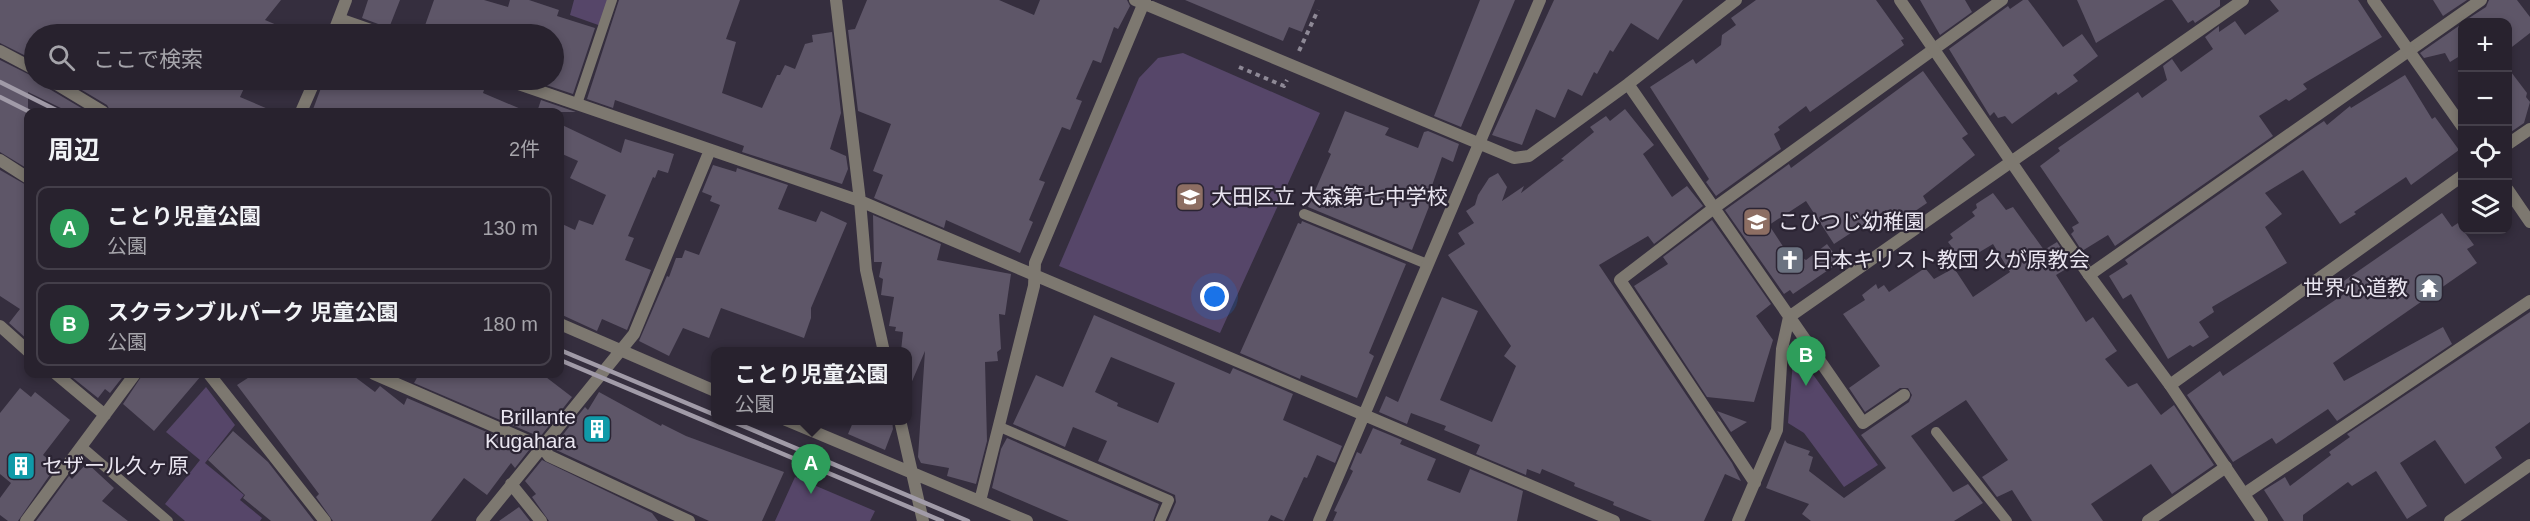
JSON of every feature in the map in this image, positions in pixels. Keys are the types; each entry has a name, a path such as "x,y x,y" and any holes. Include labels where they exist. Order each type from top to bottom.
{"street":[{"path":"337,24 346,0"},
{"path":"836,0 866,270 883,347"},
{"path":"1319,521 1540,0"},
{"path":"980,501 1000,427 1035,274 1035,263 1142,1 1514,158 1529,156 1628,84 1736,0"},
{"path":"1899,0 2089,275 2170,385 2262,521"},
{"path":"1755,483 1620,280 1714,208 2002,0"},
{"path":"1738,521 1777,430 1782,349 1789,317 2242,0"},
{"path":"2373,0 2458,119"},
{"path":"2089,275 2481,0"},
{"path":"339,19 353,24"},
{"path":"0,51 24,64"},
{"path":"1628,84 1863,423 1904,394"},
{"path":"67,90 96,108"},
{"path":"303,108 311,90"},
{"path":"536,90 860,201 1614,521"},
{"path":"2512,141 2530,129"},
{"path":"482,521 634,334 710,150"},
{"path":"0,160 24,175"},
{"path":"2170,385 2458,180"},
{"path":"2512,196 2530,222"},
{"path":"2244,494 2530,301"},
{"path":"0,326 24,347"},
{"path":"564,326 711,389"},
{"path":"61,378 105,416"},
{"path":"26,521 132,378"},
{"path":"212,378 325,521"},
{"path":"383,378 542,447 549,456 689,521"},
{"path":"798,425 1027,521"},
{"path":"901,425 923,521"},
{"path":"2450,521 2530,465"},
{"path":"2148,521 2226,467"},
{"path":"511,484 541,521"}],"lane":[{"path":"577,104 612,0"},
{"path":"1304,214 1427,264"},
{"path":"1000,427 1168,500 1160,521"},
{"path":"1936,432 2007,521"},
{"path":"82,447 168,521"}],"path":[{"path":"1304,41 1318,10"},
{"path":"1239,67 1281,84"}],"shaded area":[{"path":"574,0 612,0 604,27 570,15"},
{"path":"1183,53 1320,113 1220,333 1059,266 1139,78 1158,58"},
{"path":"1794,348 1878,465 1844,487 1804,433 1788,423"},
{"path":"206,387 235,425 205,463 244,495 240,500 262,518 260,521 185,521 165,504 200,460 166,432"},
{"path":"795,477 875,511 870,521 775,521"}],"building":[{"path":"0,0 281,0 265,20 274,24 24,24 24,55 0,43"},
{"path":"368,0 400,0 391,24 378,24 362,18"},
{"path":"434,0 484,0 508,7 510,0 529,0 559,10 557,16 595,28 573,94 561,90 564,90 564,24 426,24"},
{"path":"619,0 740,0 726,39 736,42 722,93 762,108 777,75 780,75 785,65 795,69 805,44 813,42 812,35 832,32 841,113 830,149 846,156 848,169 842,184 742,152 744,146 615,100 613,108 587,99"},
{"path":"867,0 999,0 1034,15 1040,0 1127,0 1130,6 1118,29 1114,27 1101,63 1093,60 1076,99 1082,101 1070,130 1062,127 1039,180 1045,182 1029,220 1033,222 1020,253 946,220 944,228 874,198 883,175 873,171 891,124 858,111 848,30 855,29"},
{"path":"1185,0 1315,0 1302,32 1289,27 1283,41"},
{"path":"1480,0 1515,0 1461,127 1434,116"},
{"path":"1554,0 1683,0 1658,40 1631,23 1613,52 1610,50 1597,74 1594,72 1582,96 1568,89 1555,118 1536,109 1522,145 1492,135"},
{"path":"1756,0 1876,0 1904,39 1901,40 1904,45 1810,112 1806,106 1778,127 1780,130 1774,134 1781,149 1716,196 1706,182 1709,179 1650,87 1693,59 1696,64 1721,45 1722,35 1736,25 1731,18"},
{"path":"1920,0 1965,0 1972,12 1940,35"},
{"path":"2023,0 2028,0 2063,47 2082,34 2098,56 2073,75 2078,81 2058,95 2056,92 2012,124 2005,116 1998,118 1994,112 1990,116 1949,49 2008,6 2010,9"},
{"path":"2077,0 2165,0 2096,43"},
{"path":"2172,0 2220,0 2220,6 2195,23 2193,20 2188,23"},
{"path":"2270,0 2358,0 2382,37 2303,84 2307,89 2289,101 2286,99 2259,116 2273,136 2115,246 2108,235 2082,251 2071,234 2074,231 2072,227 2079,223 2040,166 2060,151 2058,148 2138,92 2142,98 2167,80 2163,66 2172,59 2181,72 2213,49 2205,37 2219,26 2219,32 2235,21 2245,35 2279,11"},
{"path":"2433,0 2467,0 2443,16"},
{"path":"2489,0 2517,0 2530,17 2530,33 2512,47 2512,18 2469,18 2486,7"},
{"path":"2458,26 2458,57 2450,62 2445,53 2424,58 2420,53"},
{"path":"0,60 24,72 24,90 51,90 81,108 61,108 28,92 28,108 24,108 24,167 0,152"},
{"path":"1923,71 1968,134 1962,138 1975,155 1923,196 1927,203 1896,224 1886,210 1834,244 1806,201 1769,225 1794,263 1803,258 1806,260 1827,244 1840,262 1793,294 1790,290 1784,294 1725,210 1789,164 1791,168"},
{"path":"2512,73 2527,93 2526,97 2530,102 2524,123 2512,131"},
{"path":"2405,75 2432,119 2435,117 2458,151 2411,185 2406,177 2340,224 2303,170 2265,193 2282,214 2265,227 2287,263 2212,307 2214,312 2199,322 2209,337 2193,347 2190,345 2168,359 2131,294 2123,299 2109,276 2128,264 2125,260 2315,127 2324,121 2327,125 2350,106 2351,108"},
{"path":"82,90 243,90 240,97 266,108 109,108"},
{"path":"320,90 484,90 483,93 519,108 314,108"},
{"path":"541,100 576,112 564,112 564,108 538,108"},
{"path":"1625,109 1654,145 1643,154 1672,197 1687,186 1703,206 1654,244 1648,236 1599,265 1732,463 1741,481 1725,474 1704,521 1652,521 1613,505 1614,502 1574,486 1575,483 1542,469 1540,474 1527,469 1526,475 1476,454 1480,445 1444,430 1446,426 1411,413 1407,424 1379,412 1386,396 1398,402 1442,297 1478,311 1440,400 1492,422 1516,366 1504,356 1511,346 1448,255 1465,244 1458,233 1474,223 1466,211 1475,205 1478,195 1489,178 1498,173 1507,187 1502,201 1524,186 1521,193 1564,160 1561,159 1594,132 1590,127 1606,116 1610,121"},
{"path":"1345,111 1389,128 1385,135 1418,148 1424,132 1428,131 1459,144 1453,162 1442,157 1428,197 1432,199 1412,250 1308,207 1331,154 1328,152"},
{"path":"564,126 621,153 625,139 674,154 668,173 658,170 655,178 653,177 628,236 634,238 625,260 651,270 627,330 602,319 597,331 564,316 564,225 575,230 579,220 593,225 606,195 570,178 578,161 564,155"},
{"path":"713,165 736,172 737,168 788,185 778,209 816,222 821,211 847,223 811,308 811,318 804,338 721,308 709,338 683,328 669,356 639,341 676,258 682,258 685,250 699,255 720,205 710,201 712,196 702,192"},
{"path":"0,170 24,184 24,336 9,323 20,309 0,296"},
{"path":"1993,193 2006,210 2013,207 2044,250 2057,242 2068,259 2062,262 2066,269 2056,275 2086,322 2093,317 2117,351 2105,359 2128,387 2137,383 2161,415 2174,405 2214,465 2172,494 2151,464 2091,504 2103,521 2032,521 2012,490 1997,497 1982,477 2008,460 1966,400 1911,436 1953,492 1968,484 1983,503 1954,521 1811,521 1802,514 1809,504 1766,488 1785,440 1787,443 1810,451 1808,455 1813,457 1809,471 1844,498 1886,468 1861,435 1909,402 1912,395 1908,388 1900,388 1865,412 1849,388 1880,366 1843,314 1865,300 1862,295 1876,284 1878,289 1884,285 1889,292 1925,268 1934,279 1954,268 1973,297 2010,272 1993,244 1963,262 1948,242 1953,238 1950,234 1975,216 1972,212 1977,208 1976,204"},
{"path":"2442,213 2452,227 2458,223 2458,234 2466,234 2474,245 2467,249 2477,263 2333,363 2344,381 2443,327 2452,344 2337,421 2328,409 2276,444 2272,438 2233,462 2187,395 2220,371 2223,376 2347,292 2341,283"},
{"path":"873,215 941,244 937,260 1011,274 1005,315 999,314 1001,349 997,352 998,361 985,362 987,441 976,484 947,476 949,468 921,463 918,457 925,351 912,381 912,347 901,347 903,332 895,331 896,327 889,326 894,297 881,295 883,279 879,277 882,262 874,262"},
{"path":"1712,220 1771,304 1756,316 1773,340 1754,402 1707,397 1634,286 1668,264 1663,257"},
{"path":"1302,221 1406,264 1369,353 1374,356 1357,398 1301,375 1300,379 1240,353 1298,223 1301,224"},
{"path":"2530,312 2530,422 2495,447 2502,458 2465,484 2435,440 2400,463 2427,506 2407,519 2376,471 2352,486 2348,482 2303,515 2303,521 2284,521 2264,490 2285,477 2290,486 2331,455 2329,452 2350,437 2347,434"},
{"path":"1094,315 1230,374 1233,368 1293,394 1283,420 1342,446 1335,463 1317,455 1284,521 1271,515 1268,521 1168,521 1176,502 1175,495 1098,461 1107,441 1073,427 1065,447 1013,424 1036,375 1063,387","holes":["1111,357 1175,383 1158,423 1117,406 1118,403 1095,392"]},
{"path":"73,378 122,378 110,393 105,389 98,398"},
{"path":"140,378 199,378 154,431 123,404"},
{"path":"248,378 356,378 375,392 380,386 404,405 407,398 529,450 515,468 511,463 487,495 464,478 431,521 333,521 316,497 319,494 237,385"},
{"path":"417,378 547,378 572,397 540,437 414,383"},
{"path":"20,388 31,397 35,392 70,420 43,455 56,466 18,521 8,521 0,515 0,498 11,483 0,474 0,413"},
{"path":"599,392 661,426 662,424 686,436 784,472 762,521 709,521 554,449 553,447 585,407 588,410"},
{"path":"1717,411 1747,422 1731,432"},
{"path":"852,425 893,425 885,450 848,434"},
{"path":"1373,428 1402,440 1400,444 1436,459 1427,480 1460,493 1470,469 1523,491 1517,521 1333,521 1337,512 1334,511 1353,471 1350,469 1357,452 1361,454"},
{"path":"233,431 268,462 314,521 271,521 243,498 245,495 208,460"},
{"path":"1007,438 1159,504 1153,521 1069,521 992,488 1001,449"},
{"path":"542,460 652,513 658,521 549,521 532,497 536,494 525,481"},
{"path":"87,463 114,488 102,501 128,521 36,521 69,476 72,479"},
{"path":"519,507 530,521 499,521"}],"railway":[{"path":"0,82 52,108"},
{"path":"0,97 24,109"},
{"path":"564,352 711,413"},
{"path":"564,362 711,424"},
{"path":"714,425 942,521"},
{"path":"741,425 968,521"}],"place":[{"name":"大田区立 大森第七中学校","path":"1190,197"},
{"name":"こひつじ幼稚園","path":"1757,222"},
{"name":"日本キリスト教団 久が原教会","path":"1790,260"},
{"name":"世界心道教","path":"2429,288"},
{"name":"スクランブルパーク 児童公園","path":"1806,386"},
{"name":"Brillante Kugahara","path":"597,429"},
{"name":"セザール久ヶ原","path":"21,466"},
{"name":"ことり児童公園","path":"811,494"}]}
